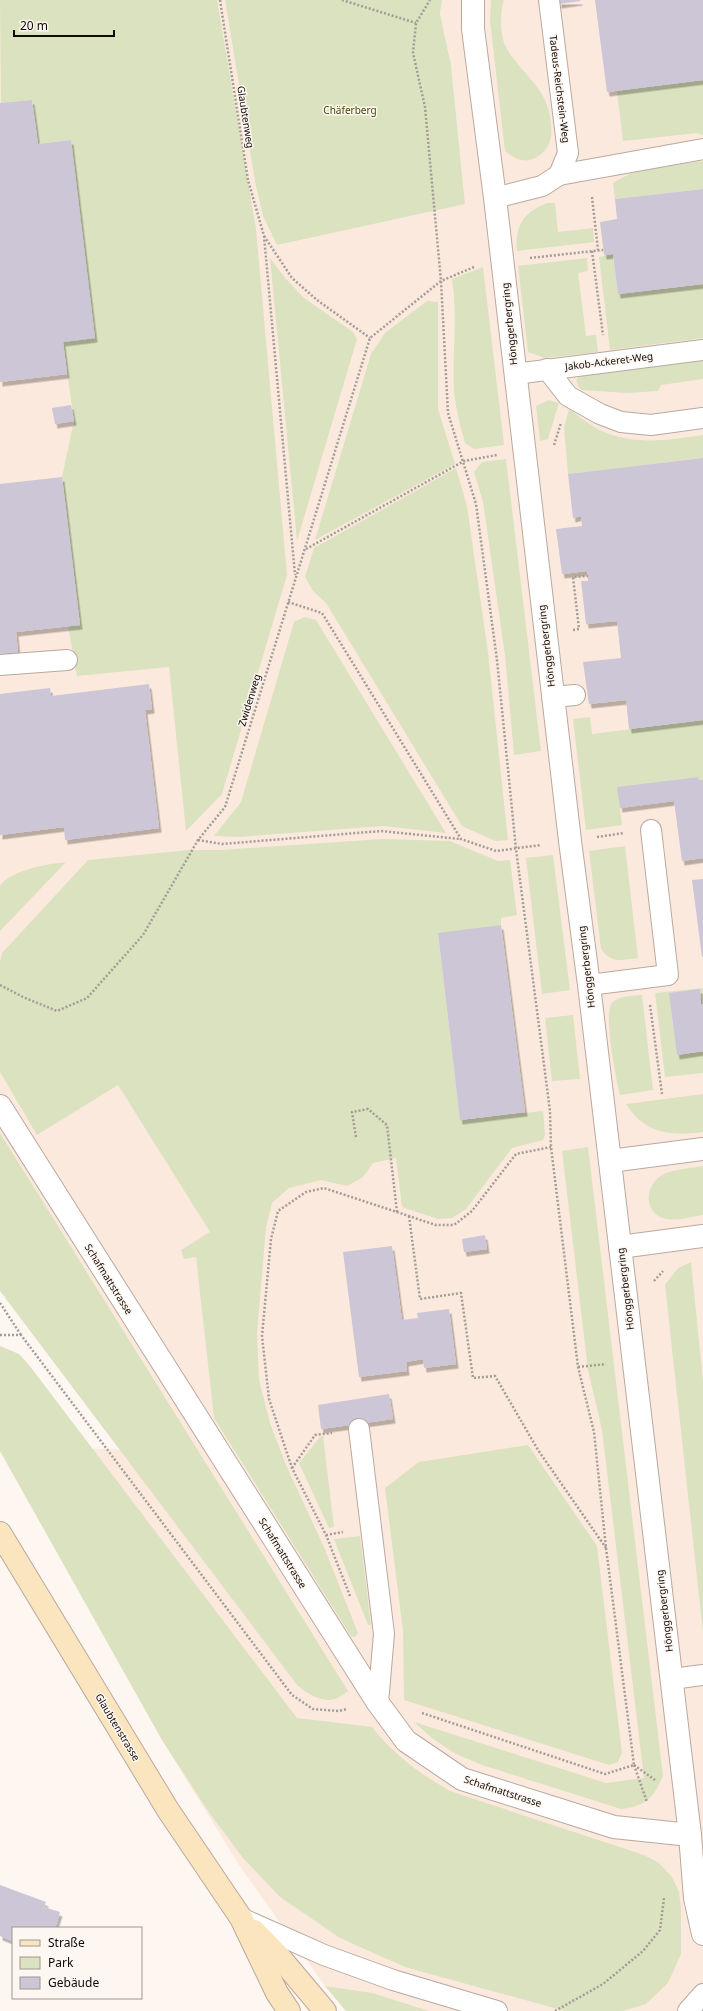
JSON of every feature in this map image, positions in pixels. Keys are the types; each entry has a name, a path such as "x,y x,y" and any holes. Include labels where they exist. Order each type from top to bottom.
{"street":[{"name":"Hönggerbergring","path":"473,0 473,29 495,198 552,697 589,985 672,1679 690,1835 695,1898 703,1934"},
{"name":"Schafmattstrasse","path":"0,1106 378,1703 406,1741 462,1779 614,1827 690,1835"},
{"path":"610,1161 703,1149"},
{"path":"620,1247 703,1236"},
{"name":"Glaubtenstrasse","path":"0,1533 168,1810 241,1918 277,1993 288,2011"},
{"name":"Glaubtenstrasse","path":"241,1918 282,1960 325,2011"}],"lane":[{"name":"Tadeus-Reichstein-Weg","path":"549,0 568,153 559,175"},
{"path":"495,198 542,186 559,175 589,171 703,149"},
{"name":"Jakob-Ackeret-Weg","path":"515,374 607,361 703,350"},
{"path":"547,369 568,396 600,414 621,422 651,425 703,418"},
{"path":"0,665 67,660"},
{"path":"552,697 575,695"},
{"path":"589,985 668,975 651,830"},
{"path":"359,1429 384,1634 378,1703"},
{"path":"672,1679 703,1675"},
{"path":"241,1918 324,1955 386,1977 497,2011"},
{"path":"688,2011 703,1994"}],"path":[{"name":"Glaubtenweg","path":"220,0 248,180 264,236"},
{"path":"342,0 416,23"},
{"path":"430,0 416,23 413,53 425,107 441,281 448,413 476,504 497,660 516,849 550,1111 551,1147 578,1367 594,1432 606,1548 634,1765 658,1831"},
{"path":"589,171 598,250"},
{"path":"264,236 292,278 317,300 370,338 441,281 475,267"},
{"path":"264,236 295,578"},
{"path":"522,259 603,250"},
{"path":"592,251 607,361"},
{"name":"Zwidenweg","path":"0,985 57,1012 87,998 143,935 198,840 225,807 370,338"},
{"path":"306,549 464,461"},
{"path":"578,616 573,577 588,576"},
{"path":"288,602 322,613 461,839"},
{"path":"198,840 222,844 381,831 461,839 496,851"},
{"path":"646,978 662,1094"},
{"path":"356,1137 352,1112 368,1109 387,1125 397,1212"},
{"path":"351,1599 326,1534 292,1468 269,1399 262,1336 271,1239 278,1211 306,1192 324,1188 436,1225 454,1225 472,1211 516,1154 551,1147"},
{"path":"409,1216 420,1299 461,1293 473,1378 496,1376 538,1450 606,1548"},
{"path":"0,1303 21,1335 292,1695 313,1710 339,1711 378,1703 423,1714 605,1774 634,1765"},
{"path":"0,1335 21,1335"},
{"path":"292,1468 315,1435"},
{"path":"555,2011 603,1984 643,1951 660,1930 665,1894"}],"shaded area":[{"path":"0,0 225,0 255,182 263,216 465,204 451,65 440,14 442,0 703,0 703,2011 346,2011 325,1986 239,1865 162,1740 0,1451 0,1445 128,1450 0,1243"}],"green space":[{"path":"0,0 217,0 256,229 287,575 222,794 186,831 169,667 77,676 68,626 80,625 62,477 74,421 63,342 70,140 38,144 32,100 1,103"},
{"name":"Chäferberg","path":"225,0 442,0 440,14 451,65 465,204 277,245 263,216 255,182"},
{"path":"491,0 504,0 501,22 502,35 505,45 515,61 540,91 548,108 551,122 551,136 546,149 542,154 534,159 519,159 505,151 490,21"},
{"path":"703,80 703,135 697,133 623,141 617,91"},
{"path":"703,161 703,189 615,199 613,183 638,169"},
{"path":"547,203 555,203 558,232 593,228 594,242 517,251 517,234 522,221 532,211"},
{"path":"613,254 618,294 703,284 703,338 610,350 599,257"},
{"path":"270,258 286,279 304,298 353,332 357,339 297,541"},
{"path":"587,258 588,271 578,273 586,336 596,335 598,352 545,358 528,352 518,266"},
{"path":"483,267 504,445 474,449 465,443 458,418 454,392 455,307 452,279"},
{"path":"427,301 438,302 438,409 455,464 315,540 371,354 385,333"},
{"path":"703,359 703,379 661,385 658,391 627,393 582,390 576,380 582,374"},
{"path":"549,400 559,403 548,439 540,441 536,406"},
{"path":"569,409 596,428 612,435 625,438 638,440 664,440 703,435 703,458 568,474 564,427"},
{"path":"506,459 541,751 514,755 505,655 483,502 474,472 482,462"},
{"path":"456,468 467,506 488,652 508,840 495,841 462,826 326,603 313,591 305,577 314,548"},
{"path":"305,617 316,620 446,833 383,826 239,837 214,836 241,802 294,622"},
{"path":"590,717 592,734 703,720 703,780 699,780 698,777 672,780 674,801 620,808 622,825 586,830 573,719"},
{"path":"382,839 450,841 498,861 510,860 517,915 501,918 501,925 438,934 460,1120 543,1111 545,1135 543,1140 512,1148 466,1209 452,1218 438,1219 402,1207 396,1158 373,1163 363,1177 347,1186 321,1180 289,1188 272,1203 266,1227 257,1334 259,1380 270,1423 286,1465 324,1547 358,1633 355,1637 351,1636 214,1418 196,1257 184,1259 181,1250 210,1232 118,1085 37,1135 0,1072 0,962 2,953 88,860 189,850 221,850"},
{"path":"625,846 638,958 618,960 609,957 601,949 589,851"},
{"path":"553,855 570,990 542,994 526,858"},
{"path":"66,862 0,931 0,886 5,880 30,869"},
{"path":"703,988 703,1004 671,1008 677,1054 703,1052 703,1073 665,1077 655,993"},
{"path":"642,995 653,1090 620,1095 611,1047 609,1020 610,1009 615,1000 626,996"},
{"path":"573,1015 580,1079 552,1081 545,1018"},
{"path":"703,1094 703,1132 680,1134 659,1131 641,1122 626,1104"},
{"path":"0,1133 348,1691 340,1697 325,1700 310,1694 297,1685 0,1291"},
{"path":"588,1147 663,1776 656,1790 648,1800 637,1806 621,1809 482,1765 454,1753 432,1738 414,1722 606,1783 644,1778 602,1430 588,1370 562,1151"},
{"path":"703,1166 703,1215 670,1220 660,1217 654,1212 650,1206 649,1194 651,1187 660,1176 675,1170"},
{"path":"691,1262 703,1381 703,1632 665,1285 678,1268"},
{"path":"0,1346 19,1354 29,1365 297,1718 372,1727 398,1755 450,1791 644,1855 659,1863 672,1877 679,1892 681,1908 681,1954 668,1983 646,2004 623,2011 565,2011 405,1967 340,1938 280,1897 243,1858 210,1814 162,1740 0,1451"},
{"path":"323,1436 334,1527 329,1528 299,1463 320,1437"},
{"path":"528,1445 597,1546 622,1753 618,1762 609,1765 404,1700 403,1631 385,1488 419,1462"},
{"path":"360,1536 371,1625 368,1625 334,1539"},
{"path":"325,1986 372,1993 429,2011 346,2011"}],"building":[{"path":"559,0 580,0 580,1 559,4"},
{"path":"595,0 703,0 703,80 607,92"},
{"path":"32,100 38,144 71,140 95,338 63,342 67,374 0,382 0,103"},
{"path":"703,189 703,284 618,294 613,254 604,255 600,222 617,219 615,199"},
{"path":"71,405 74,421 55,424 52,408"},
{"path":"703,458 703,720 629,729 626,700 589,704 583,662 621,658 617,621 586,624 581,581 588,581 587,571 562,574 556,529 582,526 581,516 573,518 568,474"},
{"path":"62,477 80,625 16,632 18,652 0,654 0,484"},
{"path":"149,684 152,709 145,710 159,828 65,840 64,827 0,835 0,694 50,688 51,696"},
{"path":"698,777 699,780 703,780 703,858 682,861 674,801 620,808 617,787"},
{"path":"703,879 703,957 702,957 692,880"},
{"path":"501,925 525,1112 460,1120 438,933"},
{"path":"700,989 701,1004 703,1004 703,1051 677,1055 669,993"},
{"path":"485,1235 487,1249 464,1252 462,1239"},
{"path":"392,1246 402,1320 418,1318 417,1313 449,1309 456,1364 424,1368 423,1359 406,1362 407,1371 359,1377 343,1252"},
{"path":"389,1394 393,1419 321,1429 318,1405"},
{"path":"0,1885 46,1902 44,1907 60,1912 55,1927 12,1927 12,1941 0,1936"}]}
